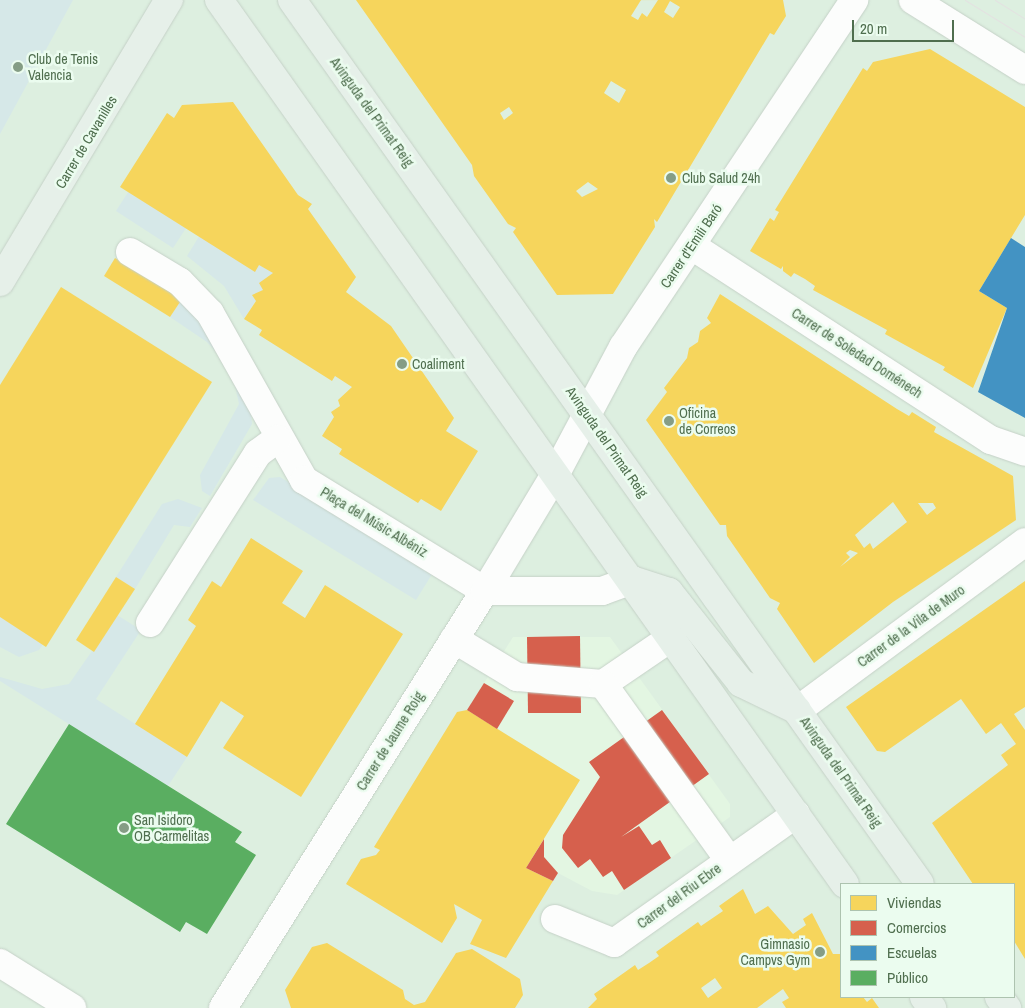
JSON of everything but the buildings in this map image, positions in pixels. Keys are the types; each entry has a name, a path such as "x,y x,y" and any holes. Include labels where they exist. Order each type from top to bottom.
{"main road":[{"name":"Carrer de Cavanilles","path":"0,282 169,0"},
{"path":"219,0 632,580 844,883"},
{"name":"Avinguda del Primat Reig","path":"292,0 919,883"},
{"path":"632,580 669,592 741,683 798,710"}],"street":[{"name":"Carrer d'Emili Baró","path":"556,473 623,347 854,0"},
{"path":"913,0 1025,70"},
{"name":"Carrer de Soledad Doménech","path":"692,246 990,440 1025,452"},
{"name":"Plaça del Músic Albéniz","path":"130,252 198,297 278,439 304,480 485,591"},
{"path":"150,623 258,454 278,439"},
{"name":"Carrer de Jaume Roig","path":"223,1008 485,591 556,473"},
{"name":"Carrer de la Vila de Muro","path":"798,710 1025,542"},
{"path":"485,591 602,591 632,580"},
{"path":"454,639 517,677 602,684 672,638"},
{"path":"602,684 729,860"},
{"name":"Carrer del Riu Ebre","path":"555,919 614,943 796,814"},
{"path":"0,963 72,1008"}],"shaded area":[{"path":"0,0 1025,0 1025,1008 0,1008"},
{"name":"Club de Tenis Valencia","path":"0,0 73,0 0,134"},
{"path":"132,186 190,222 173,248 116,211"},
{"path":"203,230 273,273 244,319 224,286 187,256"},
{"path":"182,299 195,312 221,357 207,342 170,317"},
{"path":"234,381 250,407 252,424 210,496 202,491 200,475 239,404"},
{"path":"280,477 434,571 416,600 253,500 269,478"},
{"path":"178,499 202,508 190,527 174,525 135,589 116,577 162,504"},
{"path":"117,615 141,630 96,699 187,757 168,786 0,681 0,677 42,689 69,684"},
{"path":"0,617 43,644 39,650 19,657 0,647"},
{"path":"513,637 610,637 730,804 730,817 617,895 592,891 558,873 553,881 526,868 580,780 467,710"}],"tram line":[{"path":"965,0 1025,37"},
{"path":"995,0 1025,19"}],"place":[{"name":"Club de Tenis Valencia","path":"18,67"},
{"name":"Club Salud 24h","path":"671,178"},
{"name":"Coaliment","path":"402,364"},
{"name":"Oficina de Correos","path":"669,421"},
{"name":"San Isidoro OB Carmelitas","path":"124,828"},
{"name":"Gimnasio Campvs Gym","path":"820,952"}]}
